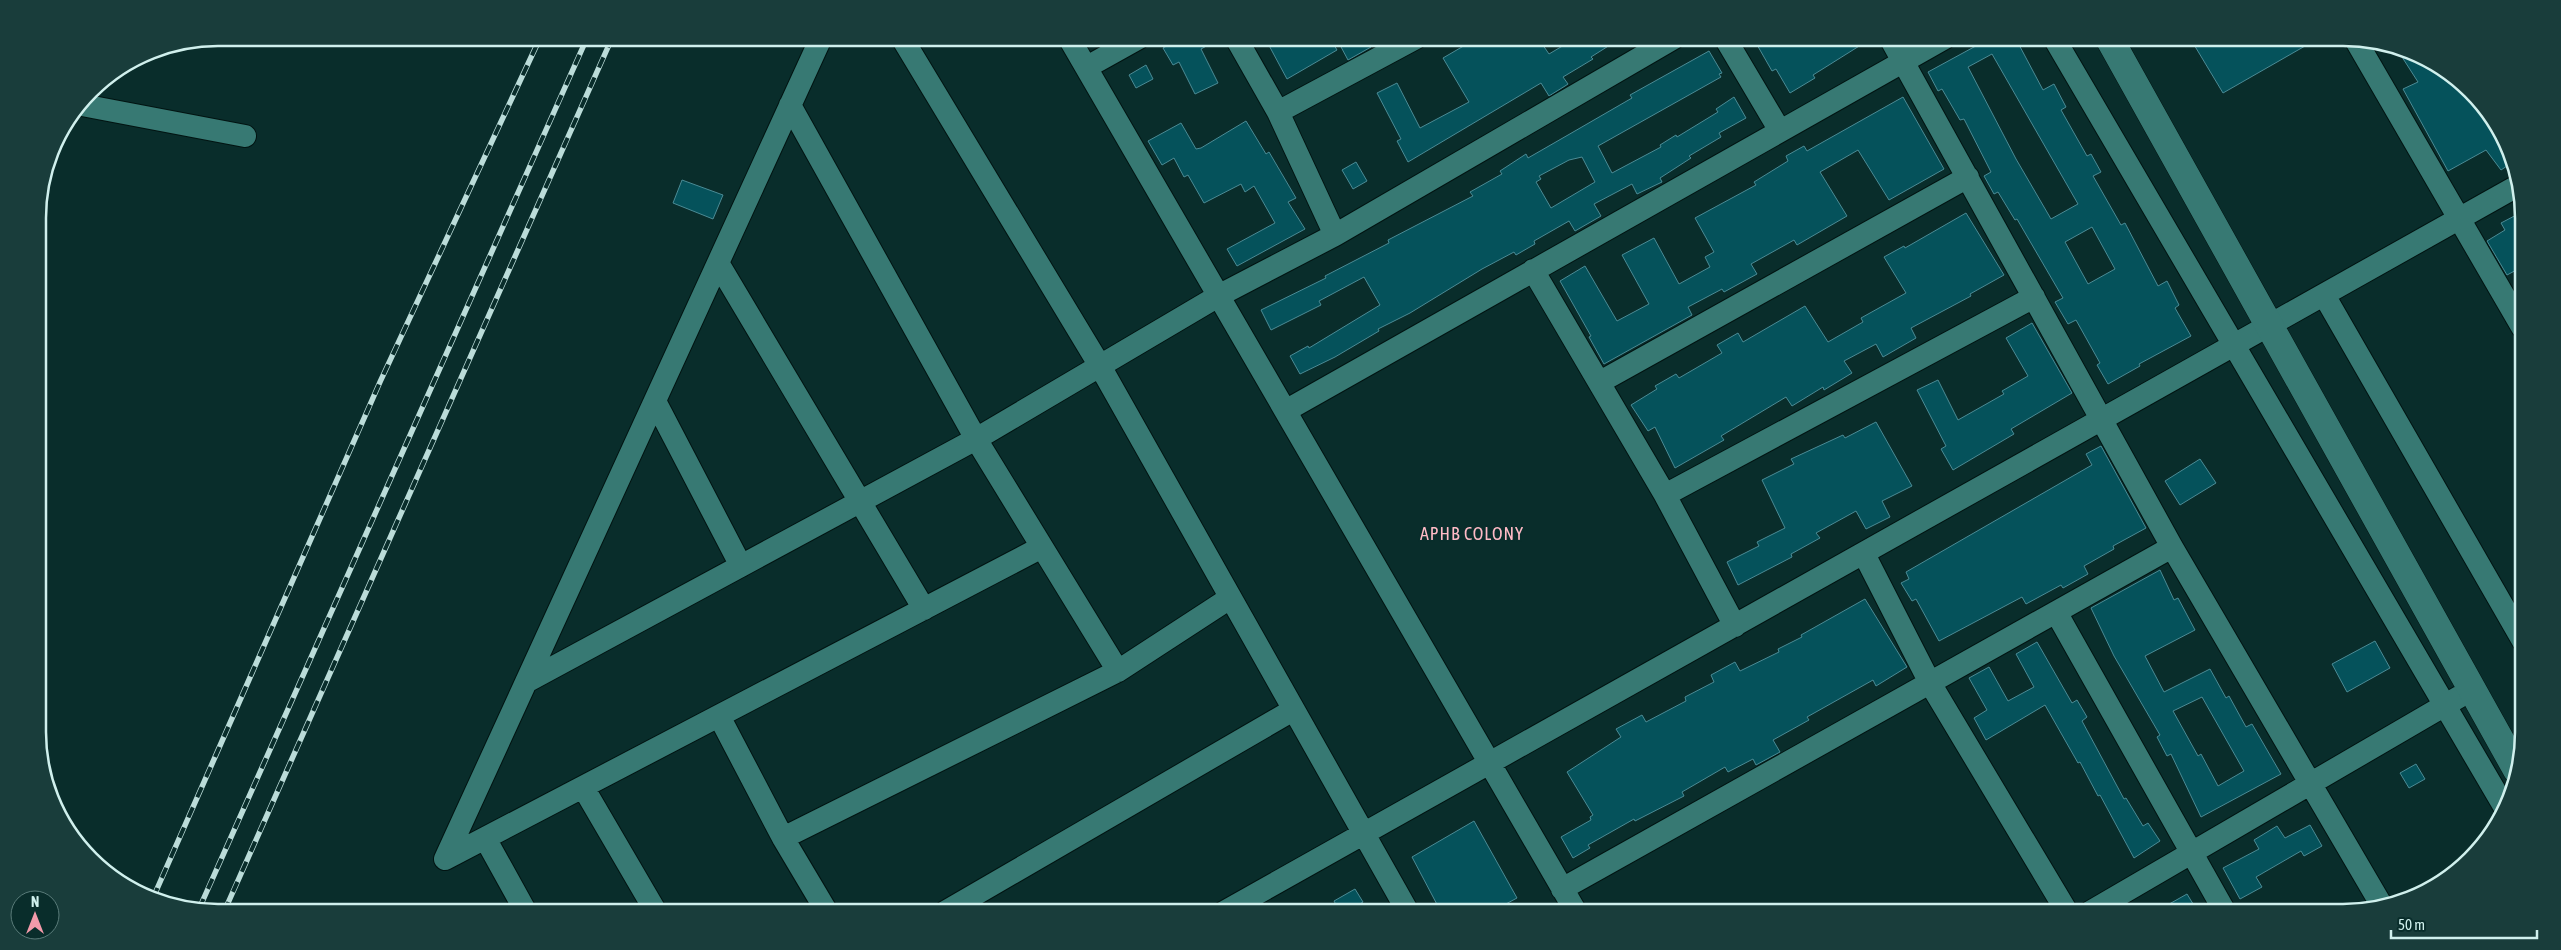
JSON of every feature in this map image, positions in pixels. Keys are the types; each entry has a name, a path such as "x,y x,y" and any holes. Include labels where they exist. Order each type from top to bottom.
{"street":[{"path":"1278,112 1400,46"},
{"path":"526,682 976,440 1220,295 1335,235 1660,46"},
{"path":"1730,46 1780,131"},
{"path":"1895,46 2172,547 2378,900"},
{"path":"1287,410 1930,46"},
{"path":"2059,46 2236,345 2500,800"},
{"path":"2114,46 2512,761"},
{"path":"817,47 445,859 1042,547"},
{"path":"907,47 1100,366 1403,903"},
{"path":"1075,47 1571,903"},
{"path":"1087,67 1124,47"},
{"path":"1241,47 1278,112 1335,235"},
{"path":"2360,48 2515,315"},
{"path":"790,105 976,440 1118,671"},
{"path":"88,106 245,136"},
{"path":"1600,382 1968,177"},
{"path":"1253,904 1363,834 2270,326 2512,188"},
{"path":"718,263 862,501 924,608"},
{"path":"1534,270 1665,495 1735,626"},
{"path":"2324,295 2515,627"},
{"path":"1665,495 2034,297"},
{"path":"655,401 741,566"},
{"path":"1562,889 2172,547"},
{"path":"1864,554 1930,683 2062,903"},
{"path":"783,838 1118,671 1230,598"},
{"path":"2056,612 2190,854 2220,903"},
{"path":"2105,903 2472,689"},
{"path":"959,904 1293,710"},
{"path":"719,716 783,838 822,904"},
{"path":"584,787 651,904"},
{"path":"486,838 522,904"}],"building":[{"path":"1335,46 1337,50 1287,79 1270,47"},
{"path":"1341,46 1371,47 1348,60"},
{"path":"1463,46 1544,46 1549,54 1562,46 1608,46 1591,57 1593,59 1563,77 1568,84 1549,96 1541,83 1408,162 1397,141 1401,139 1377,93 1397,83 1420,128 1469,102 1443,58"},
{"path":"1758,46 1859,46 1813,75 1815,78 1790,93 1776,69 1772,71"},
{"path":"1975,46 2020,46 2043,90 2054,84 2066,107 2061,110 2087,156 2091,154 2101,172 2093,176 2121,225 2125,223 2158,286 2167,281 2179,305 2175,308 2191,336 2139,364 2140,366 2108,384 2097,365 2100,363 2076,320 2068,324 2055,302 2063,298 2017,219 2015,220 1998,192 1994,194 1984,176 1991,172 1964,119 1960,120 1942,89 1938,91 1928,72","holes":["1992,54 2078,204 2051,219 2016,159 1968,67","2092,227 2115,269 2088,284 2065,242"]},
{"path":"2195,46 2305,46 2223,93"},
{"path":"1205,47 1201,49 1218,83 1195,94 1179,62 1173,65 1163,48"},
{"path":"1709,51 1722,73 1719,74 1721,77 1598,146 1612,173 1661,147 1660,145 1676,135 1677,137 1718,112 1716,109 1734,97 1746,118 1719,133 1721,137 1689,156 1691,158 1660,178 1662,182 1637,194 1632,184 1594,204 1601,216 1575,231 1569,221 1534,241 1535,244 1516,255 1514,252 1482,269 1410,313 1378,329 1379,331 1335,357 1300,374 1290,356 1308,346 1309,348 1380,305 1364,277 1319,301 1321,305 1271,330 1261,310 1326,278 1325,276 1389,243 1388,240 1473,196 1470,192 1502,174 1500,171 1526,154 1528,158 1632,98 1630,95","holes":["1582,157 1595,182 1551,208 1536,182 1541,179 1539,176 1569,160"]},
{"path":"2402,57 2439,75 2465,96 2492,132 2507,166 2501,170 2486,150 2448,171 2403,89 2418,82"},
{"path":"1146,65 1153,79 1136,88 1129,75"},
{"path":"1903,97 1944,169 1889,200 1858,150 1820,172 1847,216 1797,245 1794,240 1751,264 1757,274 1724,292 1722,289 1688,307 1692,315 1604,364 1589,337 1591,336 1560,281 1585,266 1617,321 1649,304 1622,255 1654,238 1679,284 1710,267 1705,257 1714,252 1695,218 1756,185 1754,182 1788,161 1786,156 1804,146 1807,151"},
{"path":"1246,121 1266,154 1269,152 1296,198 1288,202 1305,229 1237,266 1227,249 1275,223 1254,186 1245,192 1241,184 1204,203 1188,175 1184,177 1174,158 1162,165 1148,141 1181,123 1196,149 1201,148"},
{"path":"1356,162 1367,181 1353,189 1342,170"},
{"path":"682,180 723,195 713,219 673,203"},
{"path":"1966,213 2004,275 1970,294 1971,296 1911,328 1916,338 1883,357 1876,344 1844,361 1852,373 1824,390 1823,387 1792,406 1786,397 1721,436 1724,440 1675,468 1655,427 1648,431 1631,405 1657,389 1655,386 1676,374 1679,378 1722,353 1717,345 1738,333 1743,342 1805,306 1828,342 1863,322 1861,318 1906,293 1884,257 1904,246 1905,248"},
{"path":"2515,216 2515,271 2507,275 2487,241 2505,230 2501,223"},
{"path":"2032,323 2072,393 2011,429 2014,434 1953,470 1941,449 1946,446 1917,390 1938,380 1958,420 2004,394 2002,391 2028,376 2006,338"},
{"path":"1876,422 1912,486 1882,501 1890,517 1866,529 1856,511 1816,533 1820,538 1791,554 1792,557 1738,585 1727,562 1759,546 1757,542 1785,528 1762,480 1794,464 1791,459 1843,435 1845,438"},
{"path":"2101,446 2146,528 2113,546 2114,549 2084,566 2088,574 2063,588 2061,585 2026,604 2022,597 1939,641 1916,599 1912,601 1901,583 1909,579 1906,572 2092,465 2086,454"},
{"path":"2200,459 2216,483 2180,505 2165,481"},
{"path":"2160,570 2174,600 2178,598 2195,630 2145,656 2164,692 2210,669 2226,698 2229,696 2246,727 2252,724 2281,774 2201,817 2171,754 2167,756 2157,737 2160,735 2114,656 2091,608","holes":["2202,697 2244,771 2218,786 2201,754 2198,756 2173,711"]},
{"path":"1865,599 1907,667 1876,686 1873,680 1807,717 1809,720 1773,740 1780,752 1756,765 1753,759 1728,772 1725,767 1682,792 1684,796 1635,821 1634,819 1588,845 1590,848 1573,858 1561,837 1591,820 1590,817 1593,815 1567,772 1621,737 1616,729 1642,715 1646,722 1686,701 1685,697 1714,682 1711,675 1735,662 1740,671 1779,652 1778,649 1802,637 1801,635"},
{"path":"2375,641 2390,668 2347,692 2332,664"},
{"path":"2037,642 2072,703 2077,700 2087,717 2082,721 2124,799 2126,798 2143,826 2148,823 2160,841 2134,858 2100,795 2098,796 2080,762 2078,763 2045,705 1986,740 1974,718 1987,710 1969,678 1989,667 2008,701 2034,687 2016,654"},
{"path":"2416,764 2425,779 2409,788 2400,773"},
{"path":"1474,821 1517,898 1507,903 1436,903 1412,857"},
{"path":"2310,825 2322,846 2304,856 2301,851 2256,877 2262,887 2240,899 2223,868 2259,849 2254,840 2277,826 2285,838"},
{"path":"1355,889 1363,902 1335,903 1334,901"},
{"path":"2187,894 2193,903 2171,903"}],"railway":[{"path":"156,892 380,382 536,47"},
{"path":"202,903 583,47"},
{"path":"228,904 608,47"}],"district":[{"name":"APHB COLONY","path":"1472,533"}]}
